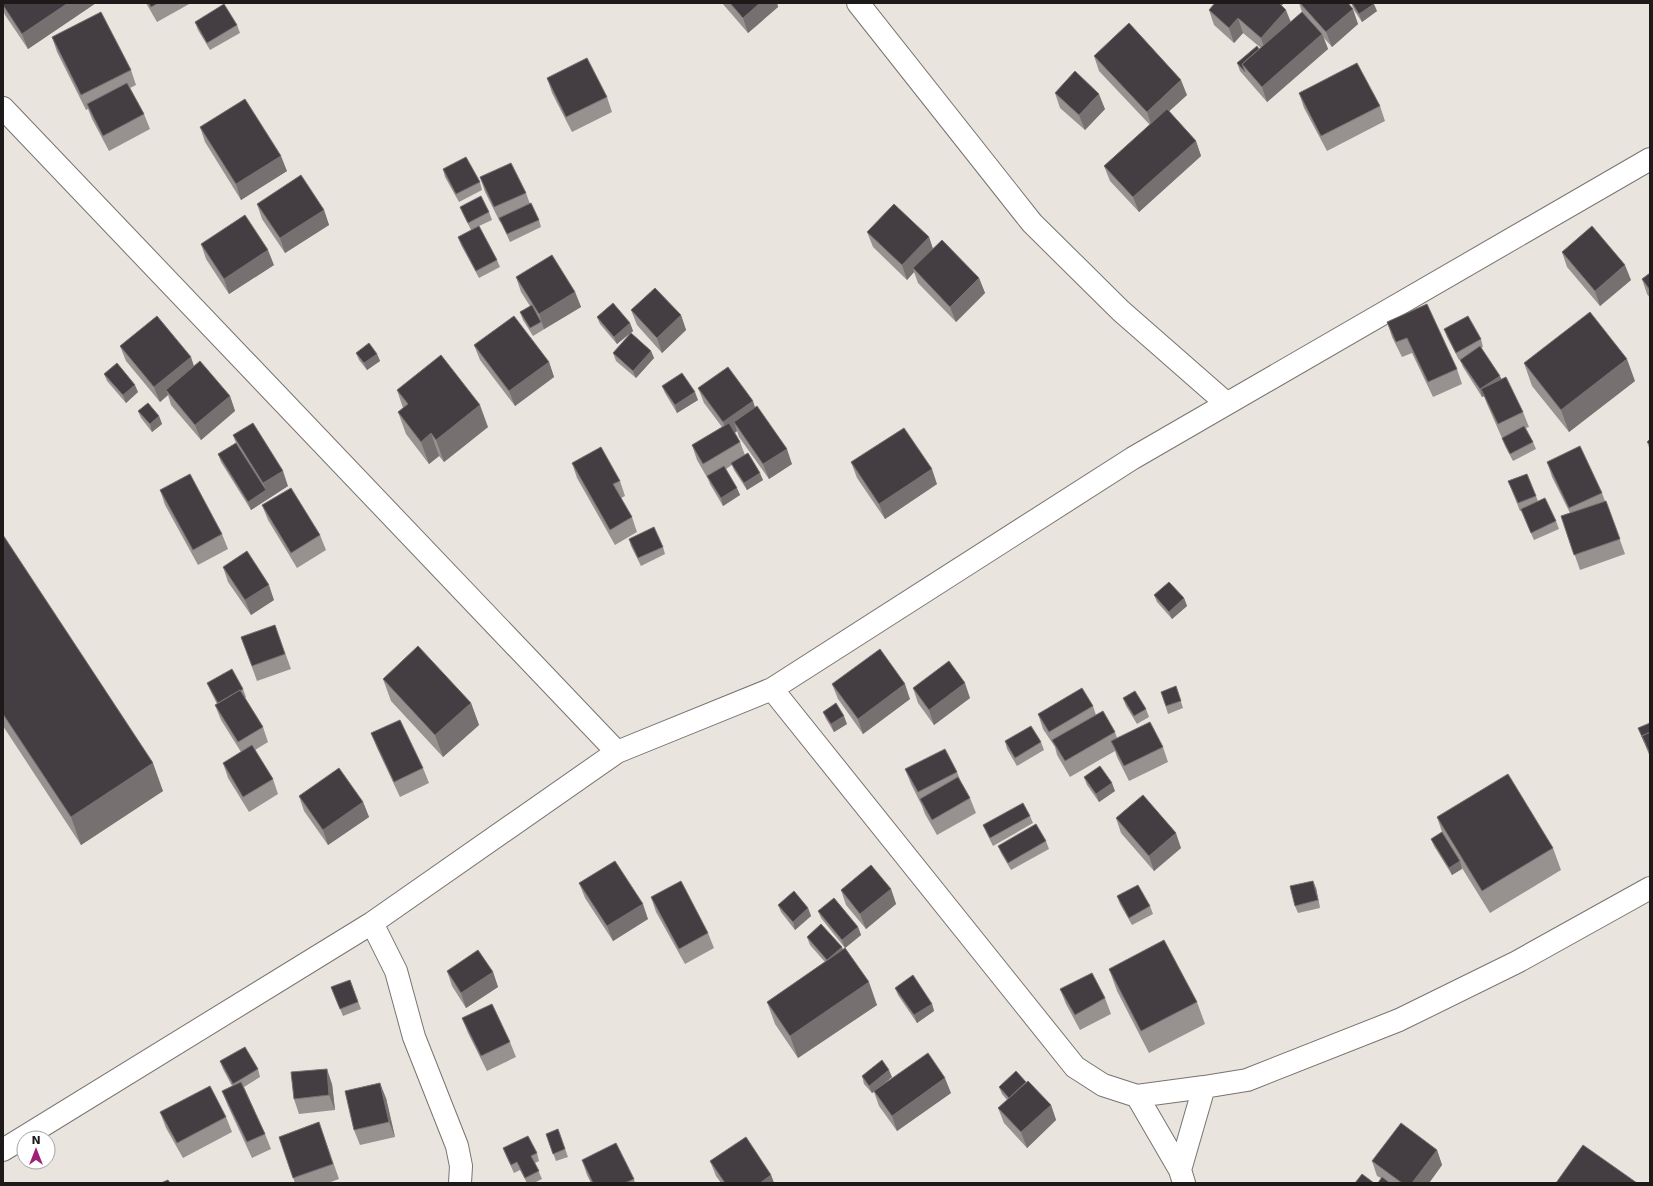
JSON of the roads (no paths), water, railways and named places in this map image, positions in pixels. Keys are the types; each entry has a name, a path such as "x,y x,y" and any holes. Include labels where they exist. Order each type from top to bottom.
{"street":[{"path":"858,3 1032,223 1121,311 1226,403"},
{"path":"3,108 617,752"},
{"path":"3,1150 372,923 617,752 772,689 1133,458 1650,159"},
{"path":"772,689 1075,1067 1103,1085 1137,1096 1204,1088 1247,1080 1399,1020 1518,962 1650,888"},
{"path":"372,923 396,971 414,1037 457,1146 461,1166 460,1183"},
{"path":"1182,1177 1204,1088"},
{"path":"1137,1096 1182,1177"}]}
